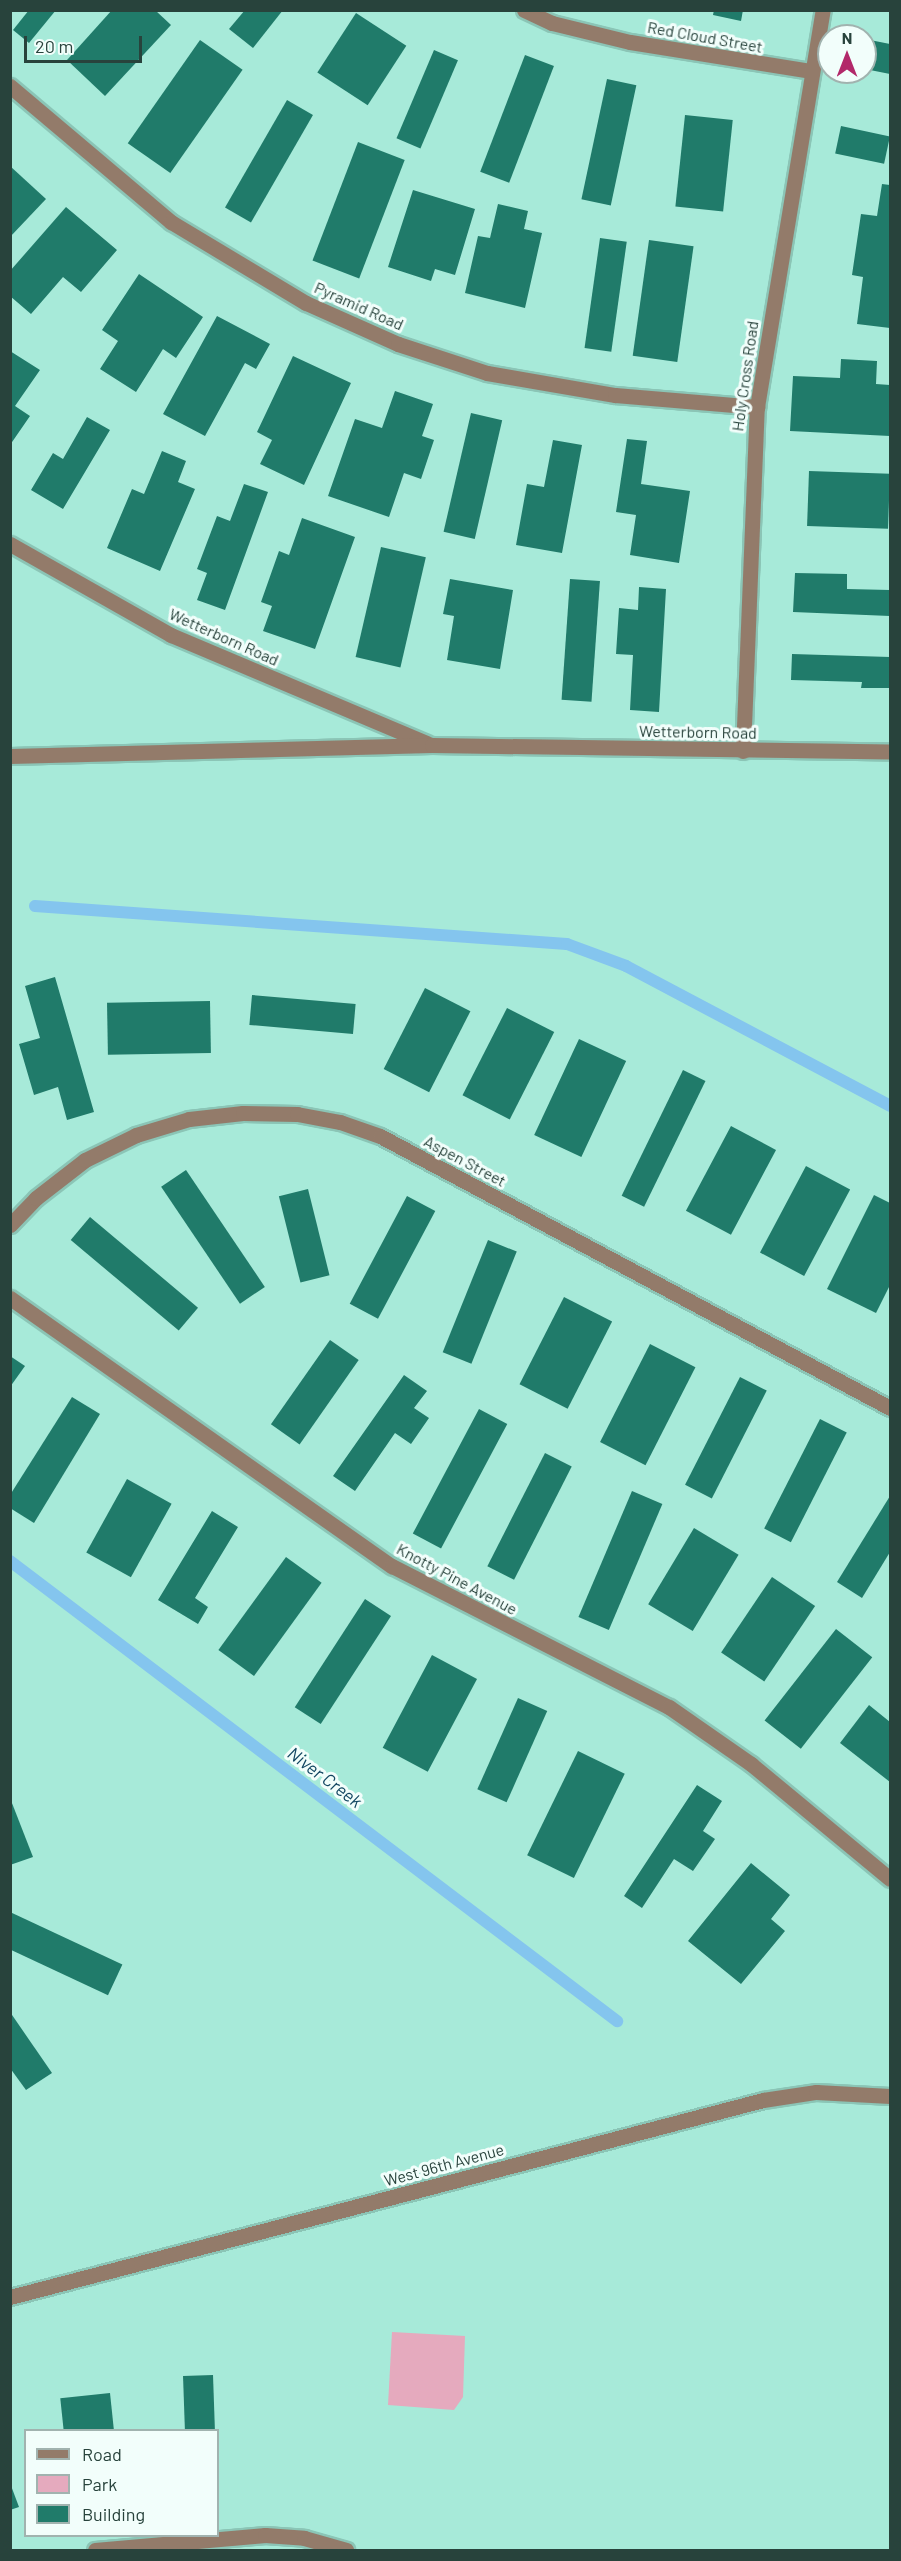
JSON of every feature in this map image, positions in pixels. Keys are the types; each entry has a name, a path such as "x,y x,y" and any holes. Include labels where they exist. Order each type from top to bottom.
{"street":[{"name":"Red Cloud Street","path":"524,10 552,22 630,42 812,72"},
{"name":"Holy Cross Road","path":"743,751 757,407 823,10"},
{"name":"Pyramid Road","path":"10,86 171,222 306,303 398,344 487,373 604,393 757,407"},
{"name":"Wetterborn Road","path":"10,544 171,635 432,745"},
{"name":"Wetterborn Road","path":"10,756 432,745 743,751 891,751"},
{"name":"Aspen Street","path":"10,1225 36,1198 86,1160 147,1132 189,1119 243,1113 297,1114 340,1122 380,1136 891,1408"},
{"name":"Knotty Pine Avenue","path":"10,1299 392,1566 669,1707 752,1764 891,1880"},
{"name":"West 96th Avenue","path":"10,2297 763,2100 816,2092 891,2096"},
{"path":"95,2550 266,2535 304,2538 346,2550"}],"green space":[{"path":"392,2332 465,2336 463,2397 454,2410 388,2405"}],"building":[{"path":"29,10 56,10 29,43 13,30"},
{"path":"112,10 155,10 171,25 105,96 67,60"},
{"path":"245,10 283,10 253,48 229,29"},
{"path":"714,10 743,10 741,21 713,15"},
{"path":"356,13 406,46 368,105 317,73"},
{"path":"200,40 243,70 170,173 128,143"},
{"path":"877,41 890,44 890,74 877,71"},
{"path":"434,50 458,60 420,149 396,138"},
{"path":"525,55 554,66 509,183 480,172"},
{"path":"607,79 636,85 611,206 581,199"},
{"path":"287,100 313,115 251,222 225,207"},
{"path":"685,115 733,120 723,212 675,206"},
{"path":"841,126 890,136 884,164 835,153"},
{"path":"358,142 405,160 359,278 312,261"},
{"path":"10,166 46,199 10,237"},
{"path":"882,184 890,185 890,328 857,324 863,277 852,275 861,214 877,216"},
{"path":"413,190 475,209 455,275 435,269 431,281 388,267"},
{"path":"498,204 528,211 524,229 542,233 525,308 465,293 478,236 490,238"},
{"path":"66,207 117,250 81,292 63,277 31,314 10,296 10,271"},
{"path":"600,238 627,242 611,352 585,348"},
{"path":"649,240 694,246 677,362 633,356"},
{"path":"139,274 203,317 176,358 163,349 136,392 100,369 118,341 102,330"},
{"path":"217,316 270,344 256,369 245,363 205,436 163,414"},
{"path":"10,351 40,370 15,406 30,416 10,445"},
{"path":"293,356 351,383 304,485 260,464 272,440 257,432"},
{"path":"841,359 877,361 876,384 890,385 890,436 790,431 793,376 840,378"},
{"path":"395,391 433,404 422,436 434,440 421,479 404,473 389,517 328,496 355,419 382,428"},
{"path":"471,413 502,420 475,539 444,532"},
{"path":"87,417 110,430 63,509 31,490 53,453 63,459"},
{"path":"627,439 647,441 641,484 690,491 679,563 630,555 636,515 616,512"},
{"path":"553,440 582,445 562,553 516,545 527,484 544,487"},
{"path":"162,451 186,461 178,482 195,489 160,571 107,548 132,489 144,494"},
{"path":"809,471 890,474 888,529 807,526"},
{"path":"244,484 268,492 225,610 197,600 207,573 197,569 217,516 230,521"},
{"path":"302,518 355,537 315,649 263,631 272,606 261,602 279,551 289,555"},
{"path":"381,547 426,557 400,667 356,657"},
{"path":"795,573 847,574 847,589 890,590 890,616 793,612"},
{"path":"450,579 513,590 500,669 447,660 454,616 443,614"},
{"path":"570,579 600,581 591,702 562,700"},
{"path":"639,587 666,589 659,712 630,710 633,655 616,654 619,608 638,610"},
{"path":"792,654 890,657 890,688 861,688 862,682 791,680"},
{"path":"55,977 94,1112 67,1120 58,1087 34,1095 19,1044 40,1038 25,986"},
{"path":"425,988 470,1011 429,1092 384,1069"},
{"path":"252,995 356,1004 353,1034 249,1025"},
{"path":"210,1001 211,1053 108,1055 107,1003"},
{"path":"507,1008 554,1032 510,1119 463,1095"},
{"path":"579,1039 626,1061 581,1157 534,1135"},
{"path":"683,1070 705,1081 644,1207 622,1196"},
{"path":"731,1126 776,1150 731,1235 686,1211"},
{"path":"806,1166 850,1189 804,1276 760,1253"},
{"path":"186,1170 265,1287 240,1304 161,1187"},
{"path":"308,1189 330,1275 300,1283 279,1196"},
{"path":"874,1195 890,1203 890,1285 876,1313 827,1289"},
{"path":"407,1196 435,1211 378,1319 350,1304"},
{"path":"90,1217 198,1308 179,1331 71,1240"},
{"path":"488,1240 517,1252 471,1364 443,1352"},
{"path":"564,1297 612,1322 568,1409 520,1384"},
{"path":"330,1340 359,1360 300,1444 271,1424"},
{"path":"650,1344 695,1367 646,1465 600,1442"},
{"path":"10,1356 25,1366 10,1387"},
{"path":"404,1375 427,1391 414,1408 429,1418 411,1444 395,1433 355,1491 333,1476"},
{"path":"740,1377 767,1391 712,1498 685,1485"},
{"path":"72,1397 100,1414 34,1523 10,1508 10,1495"},
{"path":"479,1409 507,1424 441,1549 413,1533"},
{"path":"820,1419 847,1433 791,1542 764,1529"},
{"path":"545,1453 572,1467 514,1580 487,1566"},
{"path":"127,1479 172,1504 131,1577 86,1552"},
{"path":"632,1491 662,1504 609,1630 578,1617"},
{"path":"890,1496 890,1552 862,1598 837,1582"},
{"path":"212,1511 238,1527 195,1598 208,1607 198,1624 158,1600"},
{"path":"694,1528 739,1555 693,1631 648,1604"},
{"path":"286,1557 322,1583 254,1676 218,1650"},
{"path":"772,1577 815,1606 764,1682 721,1652"},
{"path":"365,1599 391,1616 321,1724 295,1707"},
{"path":"836,1629 872,1657 801,1749 765,1720"},
{"path":"432,1655 477,1679 428,1772 383,1748"},
{"path":"518,1698 547,1711 507,1802 477,1789"},
{"path":"869,1705 890,1722 890,1782 840,1743"},
{"path":"578,1751 625,1774 574,1878 527,1855"},
{"path":"697,1785 722,1801 703,1831 715,1839 693,1871 674,1859 642,1908 624,1896"},
{"path":"10,1798 33,1857 10,1865"},
{"path":"751,1863 790,1895 771,1919 785,1931 741,1984 688,1941"},
{"path":"10,1912 122,1964 108,1995 10,1950"},
{"path":"10,2012 52,2073 26,2090 10,2068"},
{"path":"213,2375 215,2429 185,2429 183,2376"},
{"path":"110,2393 114,2429 64,2429 60,2398"},
{"path":"10,2483 19,2507 10,2510"}],"waterway":[{"path":"35,906 567,944 626,966 890,1106"},
{"name":"Niver Creek","path":"10,1561 617,2021"}]}
